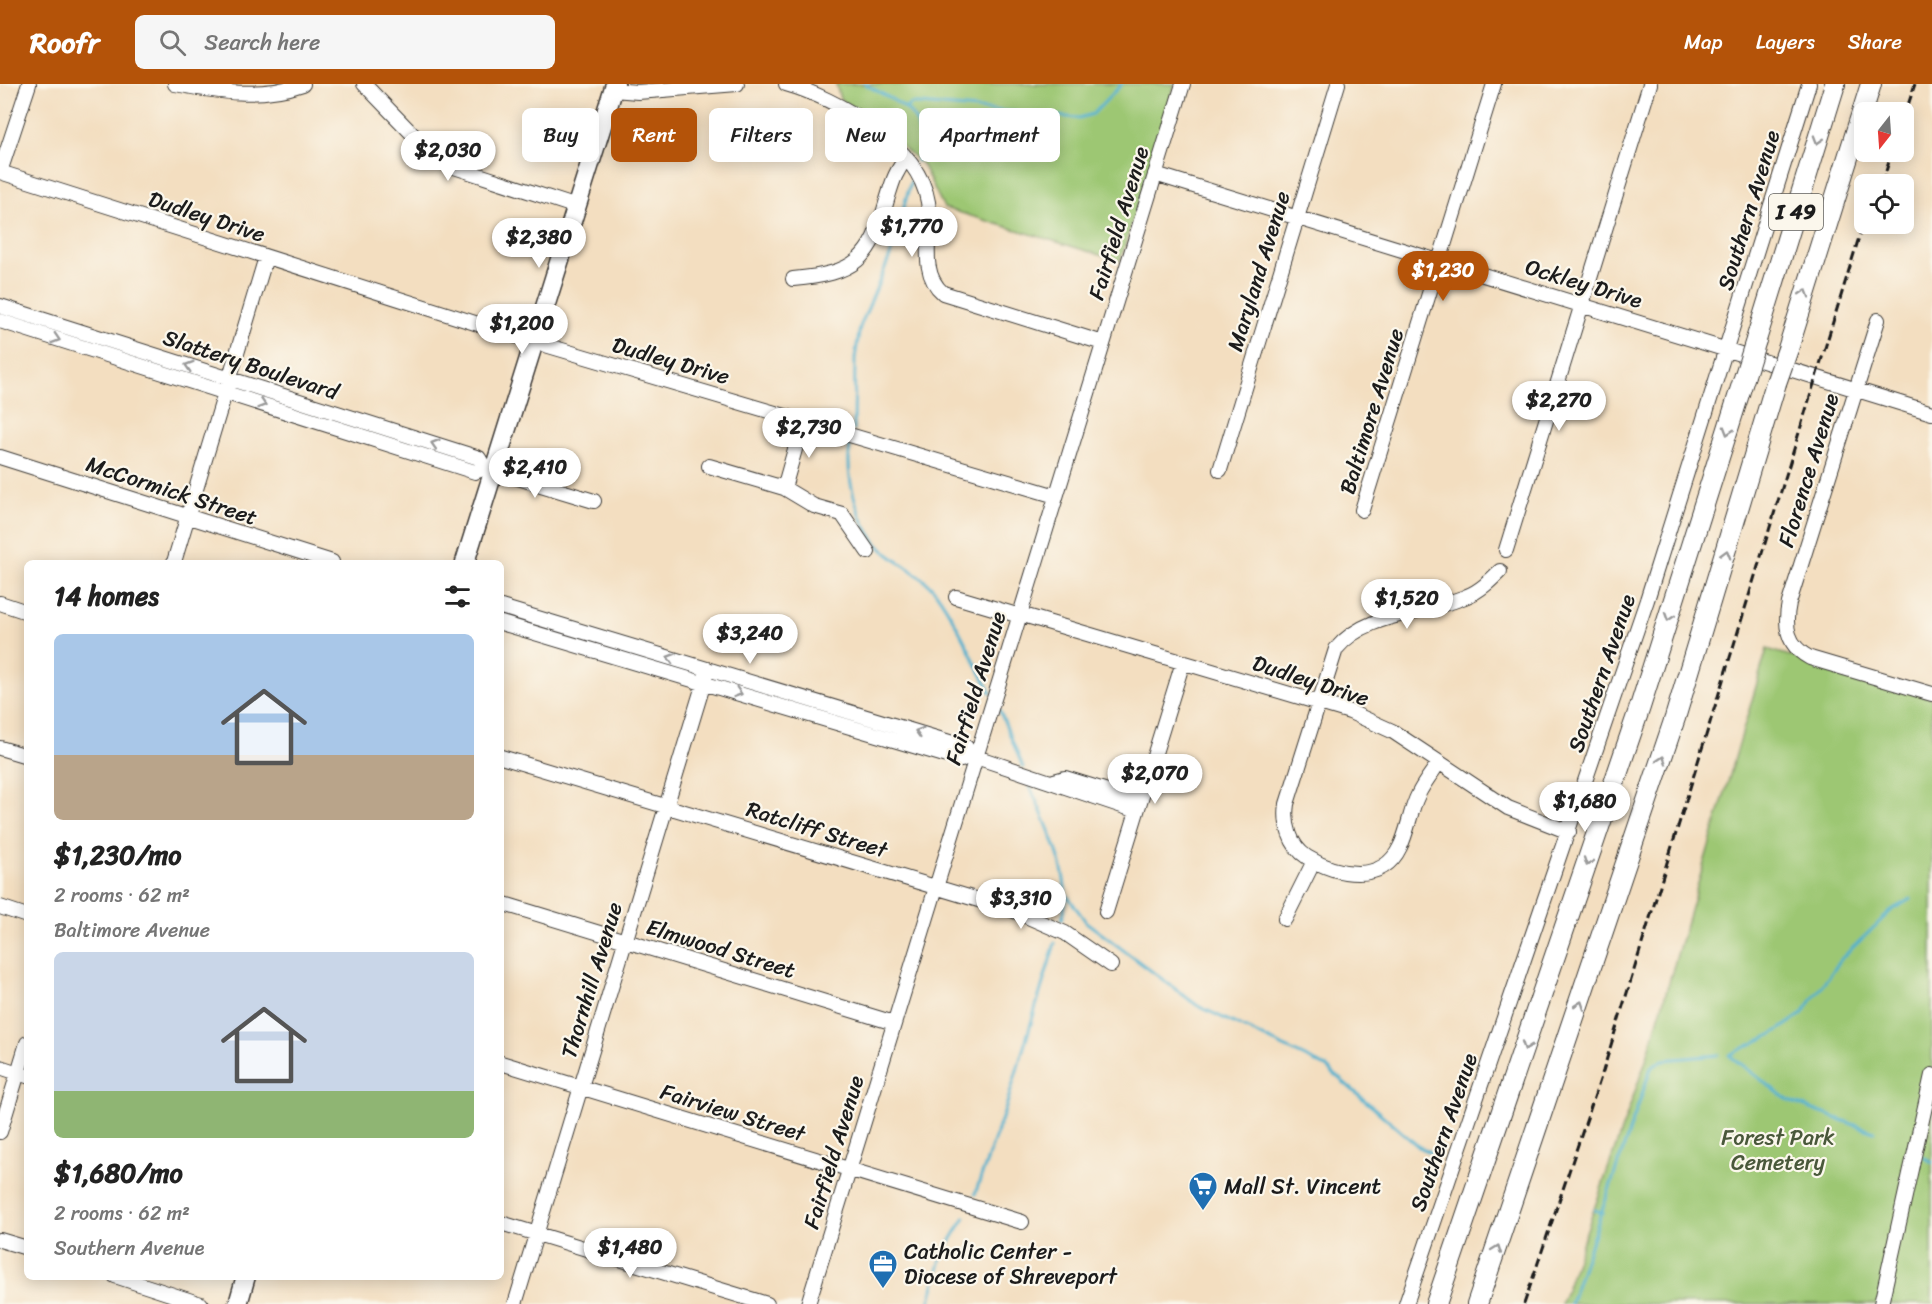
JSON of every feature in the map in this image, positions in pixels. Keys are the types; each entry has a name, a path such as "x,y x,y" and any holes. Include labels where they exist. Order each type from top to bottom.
{"highway":[{"name":"I 49","path":"1436,1304 1644,696 1835,84"},
{"name":"I 49","path":"1477,1304 1672,729 1776,383 1870,84"}],"main road":[{"path":"466,560 490,469 535,342 614,87"},
{"path":"238,1304 245,1280"}],"street":[{"path":"0,172 28,84"},
{"path":"175,84 236,93 273,92 303,84"},
{"path":"364,84 426,148 448,165 577,207"},
{"path":"614,87 638,92 737,84"},
{"path":"786,84 842,108"},
{"name":"Fairfield Avenue","path":"808,1304 936,887 972,756 998,687 1183,84"},
{"name":"Maryland Avenue","path":"1220,470 1338,84"},
{"name":"Baltimore Avenue","path":"1362,510 1494,84"},
{"path":"1506,550 1650,84"},
{"path":"1793,84 1808,86"},
{"name":"Southern Avenue","path":"1406,1304 1647,600 1808,86"},
{"path":"907,160 921,181 928,201 928,270 935,287 952,296 1103,343"},
{"path":"793,279 828,275 842,270 866,252 878,233 896,171 903,162"},
{"name":"Dudley Drive","path":"0,172 535,342 1056,496"},
{"name":"Ockley Drive","path":"1155,174 1932,413"},
{"path":"175,560 266,257"},
{"name":"Slattery Boulevard","path":"0,306 479,458 490,469 594,501"},
{"name":"Florence Avenue","path":"1878,320 1789,603 1786,623 1788,635 1799,651 1810,658 1931,690"},
{"name":"Slattery Boulevard","path":"0,321 475,472 490,469"},
{"path":"784,488 803,421"},
{"name":"McCormick Street","path":"0,457 326,560"},
{"path":"709,466 784,488 814,506 842,514 868,552"},
{"path":"1438,764 1418,795 1399,849 1386,864 1372,871 1353,874 1314,861 1302,853 1293,841 1286,816 1288,799 1336,649 1355,631 1466,597 1482,588 1500,571"},
{"name":"Dudley Drive","path":"957,597 1350,712 1383,727 1508,808 1569,832"},
{"path":"0,603 24,611"},
{"path":"504,608 581,631 706,676"},
{"path":"504,623 577,645 706,676 844,717 961,759 972,756 1054,781 1064,788 1139,806"},
{"path":"577,645 581,631"},
{"path":"1106,912 1183,662"},
{"name":"Thornhill Avenue","path":"514,1304 706,676"},
{"path":"0,748 24,755"},
{"name":"Ratcliff Street","path":"504,758 1032,917 1065,933 1111,965"},
{"path":"1285,919 1314,861"},
{"name":"Elmwood Street","path":"504,904 894,1023"},
{"path":"0,907 24,915"},
{"name":"Fairview Street","path":"504,1064 1022,1222"},
{"path":"0,1067 22,1074 0,1132"},
{"path":"1881,1304 1932,1075"},
{"path":"504,1224 767,1304"},
{"path":"0,1240 24,1247"},
{"path":"127,1280 201,1304"}],"green space":[{"path":"836,84 1175,84 1120,261 944,208 920,162 1060,162 1060,108 919,108 919,161 907,151 907,108 854,108 840,99"},
{"name":"Forest Park Cemetery","path":"1767,649 1932,698 1932,1304 1561,1304 1647,1057"}],"waterway":[{"path":"865,84 909,112 919,131 920,144 917,161"},
{"path":"906,108 911,104 920,104 1079,118 1093,114 1122,84"},
{"path":"854,430 855,358 860,327 890,256 911,181"},
{"path":"850,445 852,489 869,532 888,554 919,576 935,591 958,628 991,693"},
{"path":"997,704 1023,767"},
{"path":"1027,779 1049,830 1061,866 1065,884 1062,919"},
{"path":"1067,895 1086,922 1198,1006 1326,1067 1419,1147 1440,1156"},
{"path":"1729,1055 1773,1034 1802,1014 1842,958 1893,909 1911,899"},
{"path":"975,1194 1006,1107 1055,943"},
{"path":"1570,1304 1651,1068 1663,1060 1719,1055"},
{"path":"1729,1055 1789,1101 1874,1132"},
{"path":"1922,1156 1932,1162"},
{"path":"1595,1210 1603,1213"},
{"path":"929,1304 942,1255 965,1217"}],"railway":[{"path":"1909,102 1915,84"},
{"path":"1885,174 1889,162"},
{"path":"1524,1304 1603,1071 1860,234"}],"place":[{"name":"Mall St. Vincent","path":"1203,1212"},
{"name":"Catholic Center - Diocese of Shreveport","path":"883,1290"}]}
